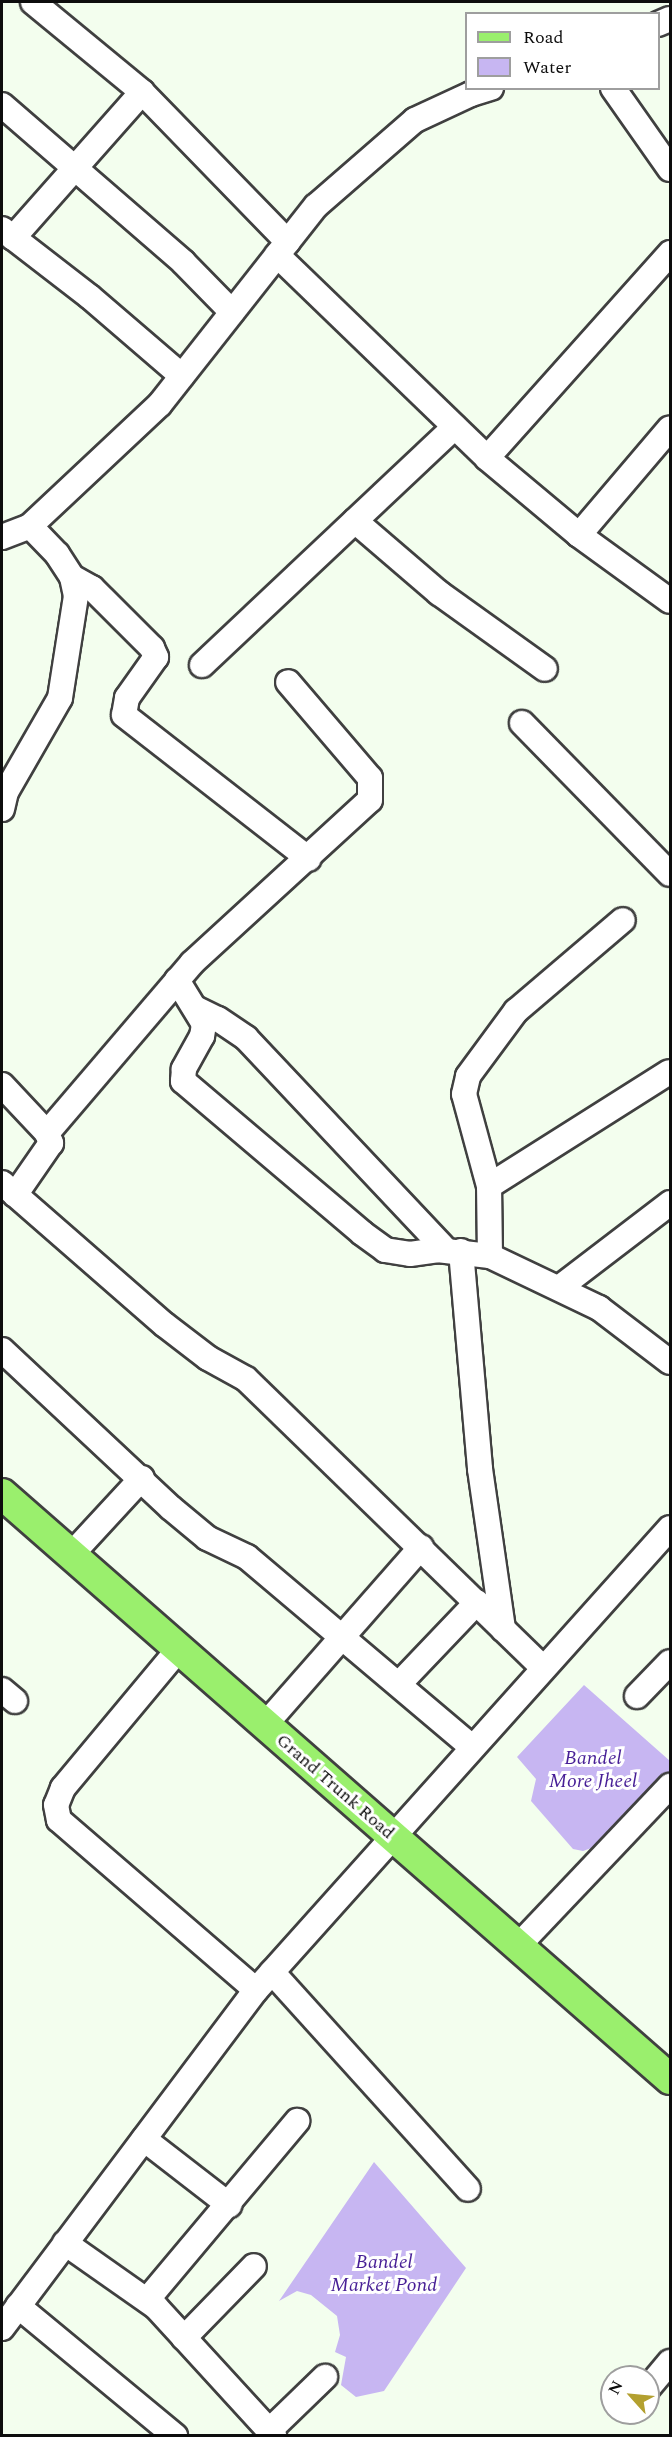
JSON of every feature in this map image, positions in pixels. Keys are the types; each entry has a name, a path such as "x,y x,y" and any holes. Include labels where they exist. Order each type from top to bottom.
{"main road":[{"name":"Grand Trunk Road","path":"3,1498 670,2079"}],"street":[{"path":"33,2 142,92 283,248 487,458 579,535 670,601"},
{"path":"2,537 30,526 160,404 316,206 415,120 484,90"},
{"path":"614,90 670,169"},
{"path":"142,92 76,167 7,233 90,297 182,376"},
{"path":"2,105 183,262 232,312"},
{"path":"487,458 670,253"},
{"path":"202,665 455,427"},
{"path":"579,535 670,428"},
{"path":"355,521 439,593 545,669"},
{"path":"2,808 6,792 60,698 76,597 72,577 57,554 30,526"},
{"path":"72,577 92,588 152,648 156,657 127,698 124,715 309,859"},
{"path":"47,1133 177,980 351,822 373,793 370,778 288,682"},
{"path":"522,723 667,864"},
{"path":"490,1256 489,1186 464,1094 468,1076 516,1011 623,920"},
{"path":"177,980 204,1024 202,1036 184,1069 183,1081 385,1250 410,1254 454,1251 490,1256 599,1308 670,1362"},
{"path":"195,1008 218,1018 246,1038 454,1251 480,1469 503,1629"},
{"path":"489,1186 669,1072"},
{"path":"2,1085 47,1133 48,1151 8,1189 165,1325 208,1358 246,1380 421,1547 543,1668"},
{"path":"559,1288 670,1203"},
{"path":"2,1350 207,1538 247,1557 344,1635 472,1748"},
{"path":"70,1556 142,1478"},
{"path":"2,2328 256,1990 670,1528"},
{"path":"264,1726 421,1547"},
{"path":"399,1684 477,1602"},
{"path":"178,1650 63,1788 56,1805 59,1820 256,1990"},
{"path":"637,1696 670,1662"},
{"path":"518,1946 670,1785"},
{"path":"272,1972 468,2189"},
{"path":"147,2301 297,2121"},
{"path":"144,2139 229,2205"},
{"path":"65,2243 147,2301 271,2433 325,2377"},
{"path":"184,2338 254,2266"},
{"path":"18,2306 175,2436"},
{"path":"660,2374 670,2362"}],"water":[{"name":"Bandel More Jheel","path":"584,1685 670,1761 670,1773 605,1843 583,1851 573,1849 531,1801 536,1779 517,1757"},
{"name":"Bandel Market Pond","path":"374,2162 466,2268 384,2391 356,2397 341,2385 346,2357 335,2352 340,2335 337,2316 311,2295 297,2291 279,2301"}]}
